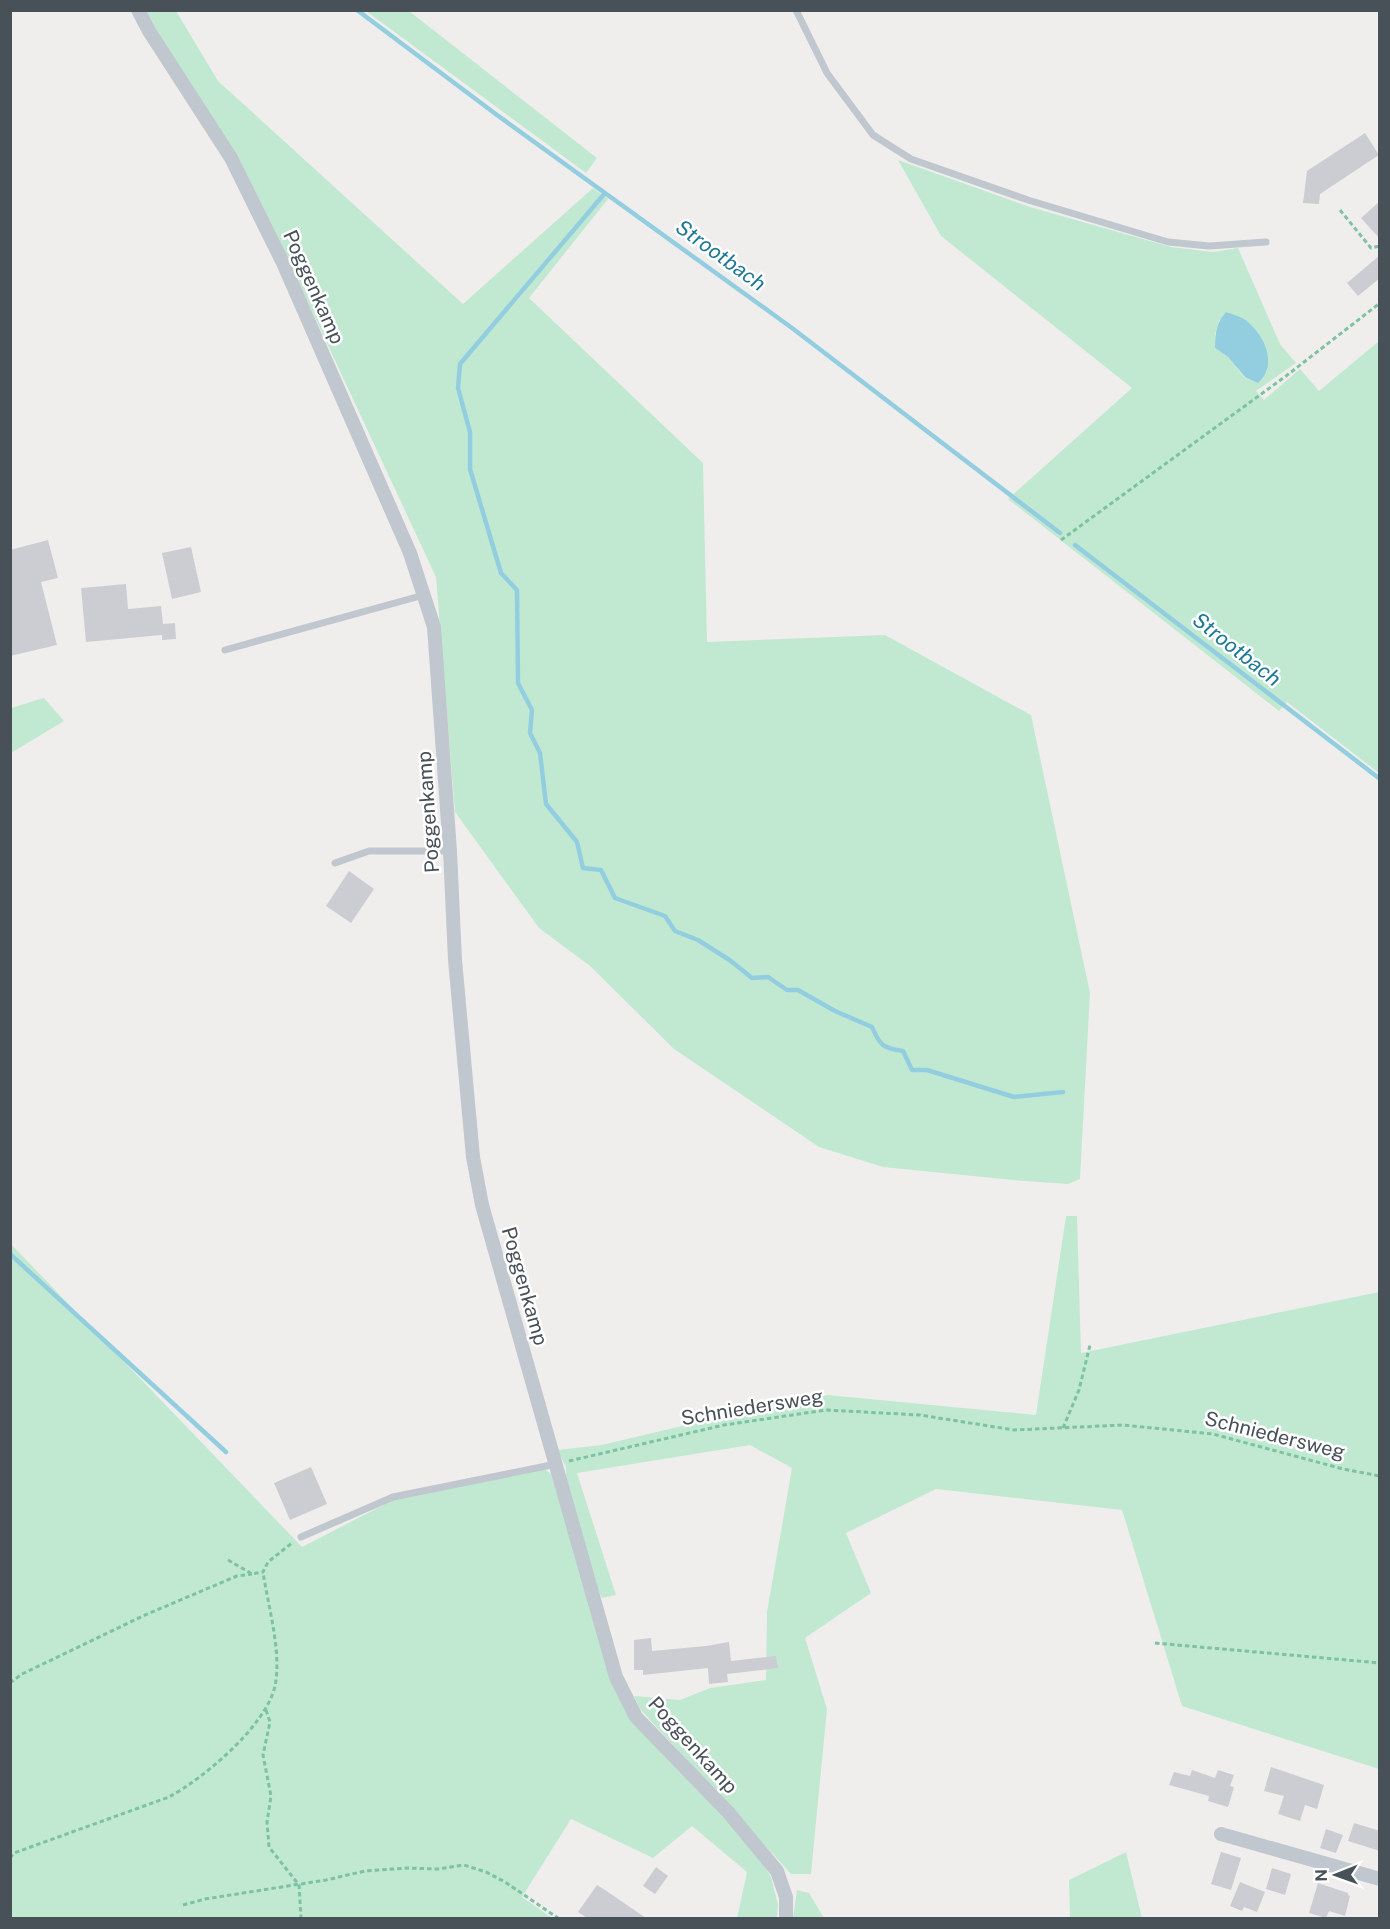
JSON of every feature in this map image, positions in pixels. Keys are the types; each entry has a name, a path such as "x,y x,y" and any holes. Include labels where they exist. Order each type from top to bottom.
{"street":[{"name":"Poggenkamp","path":"138,10 149,31 231,158 284,263 410,553 434,627 450,851 455,960 473,1157 482,1206 616,1677 636,1717 729,1812 777,1871 786,1897 786,1918"},
{"path":"1221,1834 1380,1879"}],"lane":[{"path":"796,10 827,73 873,135 911,159 1028,200 1168,242 1209,246 1266,242"},
{"path":"225,650 424,595"},
{"path":"335,863 369,851 450,851"},
{"path":"301,1537 393,1497 556,1464"}],"path":[{"path":"1340,210 1371,248 1380,246"},
{"path":"1061,540 1286,376 1380,303"},
{"path":"1063,1428 1079,1390 1090,1345"},
{"name":"Schniedersweg","path":"556,1464 724,1425 826,1410 920,1414 1014,1430 1123,1425 1213,1434 1343,1469 1380,1476"},
{"path":"10,1858 14,1853 151,1805 187,1788 238,1743 266,1710 275,1686 276,1653 262,1572 267,1562 301,1537"},
{"path":"228,1560 252,1574"},
{"path":"10,1683 22,1674 145,1615 237,1576 262,1572"},
{"path":"1155,1643 1380,1663"},
{"path":"266,1710 270,1722 263,1755 271,1796 267,1822 269,1847 298,1885 301,1918"},
{"path":"183,1905 205,1899 298,1885 365,1871 407,1868 438,1869 464,1865 486,1872 505,1882 558,1918"}],"green space":[{"path":"145,11 176,11 218,81 463,304 593,188 608,199 529,298 703,463 707,642 885,635 1031,715 1090,993 1080,1179 1068,1184 883,1167 819,1147 674,1049 590,966 539,928 455,812 436,577 283,249"},
{"path":"366,11 409,11 597,158 586,173"},
{"path":"898,160 1030,207 1171,247 1213,252 1238,248 1280,344 1296,363 1256,391 1264,400 1300,369 1319,391 1379,341 1379,773 1287,702 1279,711 1008,499 1132,388 941,236","holes":["1220,319 1267,371 1261,381 1244,377 1228,357 1215,348 1215,334"]},
{"path":"44,698 64,721 11,753 11,708"},
{"path":"1066,1216 1077,1216 1081,1353 1379,1292 1379,1769 1182,1706 1122,1510 936,1489 846,1533 871,1593 805,1638 827,1709 811,1874 791,1874 640,1709 634,1696 680,1700 710,1688 766,1680 767,1612 792,1468 750,1445 577,1473 616,1595 602,1598 594,1581 566,1480 566,1467 557,1450 602,1445 753,1409 828,1395 1036,1415"},
{"path":"10,1243 302,1547 395,1499 545,1469 551,1474 613,1677 717,1810 759,1857 771,1877 778,1905 777,1918 737,1918 747,1872 692,1826 653,1858 571,1819 522,1897 552,1918 11,1918"},
{"path":"1126,1852 1142,1918 1070,1918 1069,1880"},
{"path":"797,1890 809,1893 824,1918 793,1918"}],"water":[{"path":"1226,312 1244,319 1258,332 1263,341 1268,359 1264,376 1258,383 1245,377 1228,357 1215,348 1217,329"}],"building":[{"path":"1365,133 1379,155 1320,194 1319,204 1303,203 1307,171"},
{"path":"1380,201 1380,239 1361,218"},
{"path":"1380,255 1380,278 1358,296 1347,283"},
{"path":"48,540 58,578 41,582 57,645 10,656 10,550"},
{"path":"191,547 201,592 172,599 162,553"},
{"path":"126,584 128,609 161,606 163,624 175,623 176,639 162,640 162,635 86,642 81,588"},
{"path":"349,871 374,889 351,923 326,906"},
{"path":"311,1467 327,1504 290,1520 274,1483"},
{"path":"651,1638 652,1651 729,1642 731,1661 776,1656 778,1668 727,1674 728,1682 709,1684 708,1668 643,1675 643,1670 634,1670 634,1640"},
{"path":"1271,1767 1324,1785 1317,1809 1305,1805 1300,1821 1278,1814 1284,1796 1264,1791"},
{"path":"1192,1770 1215,1778 1218,1770 1234,1775 1230,1786 1234,1787 1228,1807 1208,1801 1209,1796 1169,1785 1174,1772 1190,1776"},
{"path":"1354,1823 1380,1831 1380,1851 1348,1841"},
{"path":"1326,1829 1343,1835 1336,1853 1320,1848"},
{"path":"1221,1852 1241,1858 1231,1890 1211,1884"},
{"path":"656,1867 668,1876 655,1894 643,1886"},
{"path":"1272,1868 1291,1874 1285,1895 1266,1889"},
{"path":"1240,1882 1265,1892 1257,1912 1244,1907 1242,1911 1230,1906"},
{"path":"1318,1883 1348,1893 1350,1896 1345,1916 1329,1911 1326,1918 1309,1913"},
{"path":"597,1885 646,1918 587,1918 578,1912"}],"waterway":[{"name":"Strootbach","path":"357,10 497,115 792,328 1060,533"},
{"path":"605,193 460,364 458,388 470,432 470,469 501,573 517,590 518,683 532,710 530,733 540,753 546,804 577,842 583,868 601,870 615,898 665,916 675,931 698,940 731,961 752,978 768,977 787,990 798,990 835,1011 872,1027 883,1045 903,1051 912,1070 927,1070 1014,1097 1063,1092"},
{"name":"Strootbach","path":"1075,545 1380,779"},
{"path":"10,1254 226,1452"}]}
